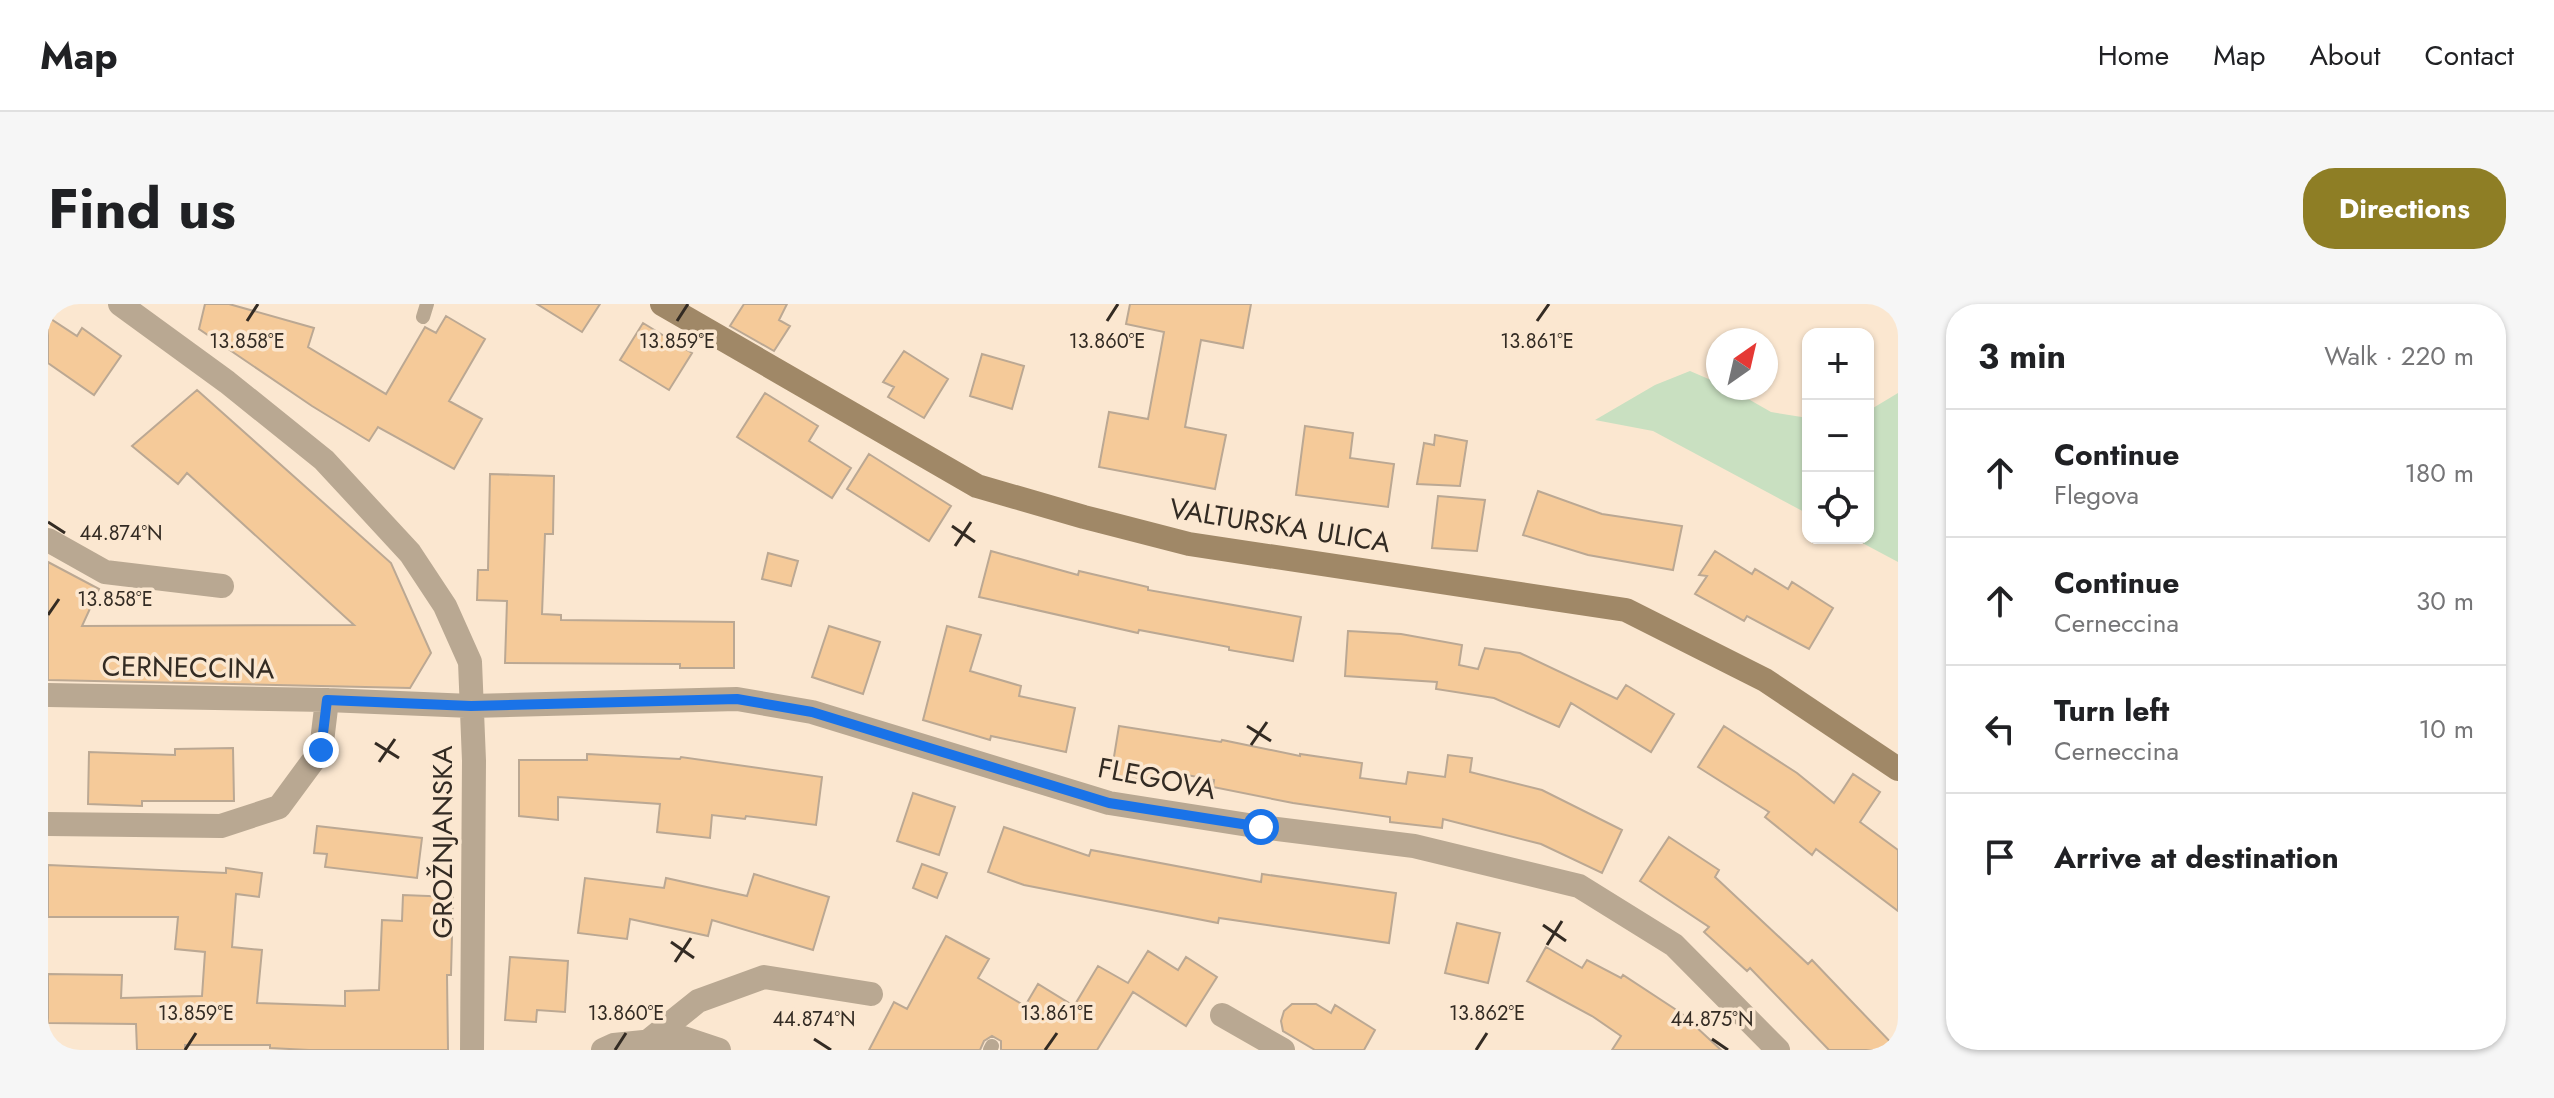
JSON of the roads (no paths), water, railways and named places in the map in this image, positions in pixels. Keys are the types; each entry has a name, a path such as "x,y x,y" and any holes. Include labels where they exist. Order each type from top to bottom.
{"street":[{"name":"GROŽNJANSKA","path":"120,304 227,382 324,460 410,553 445,606 470,662 474,761 472,1050"},
{"name":"VALTURSKA ULICA","path":"662,304 977,486 1189,544 1626,610 1765,680 1898,769"},
{"path":"48,540 105,572 222,586"},
{"name":"CERNECCINA","path":"48,695 471,706"},
{"name":"FLEGOVA","path":"471,706 737,699 812,712 1109,803 1261,827 1414,846 1579,886 1674,945 1778,1050"},
{"path":"48,824 221,826 279,807 321,750 327,700"},
{"path":"647,1042 698,1001 764,977 871,994"},
{"path":"1222,1015 1283,1050"},
{"path":"603,1050 614,1045 683,1038 719,1050"}]}
